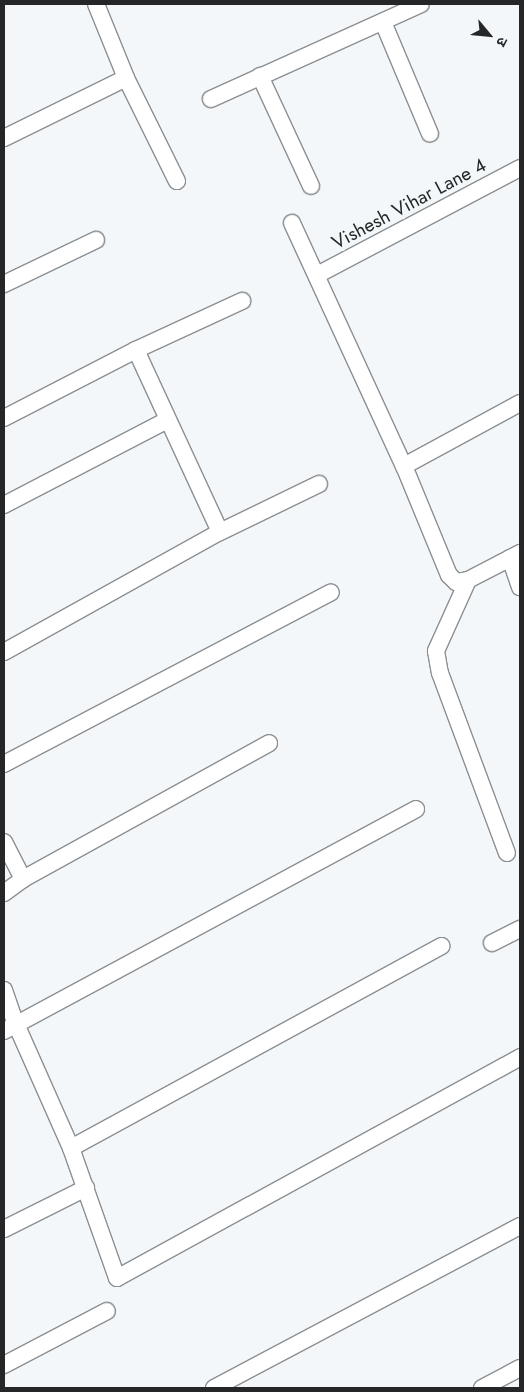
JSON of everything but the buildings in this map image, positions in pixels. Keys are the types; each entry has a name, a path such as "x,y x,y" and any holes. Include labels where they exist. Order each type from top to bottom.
{"street":[{"path":"96,4 126,78 177,181"},
{"path":"211,99 422,4"},
{"path":"383,22 430,134"},
{"path":"260,76 311,186"},
{"path":"4,138 126,78"},
{"name":"Vishesh Vihar Lane 4","path":"317,275 520,168"},
{"path":"292,223 404,466 449,576 456,582 468,580 515,556 520,587"},
{"path":"4,284 96,240"},
{"path":"4,418 136,350 242,301"},
{"path":"136,350 220,532"},
{"path":"404,466 520,403"},
{"path":"4,505 167,420"},
{"path":"4,652 220,532 319,484"},
{"path":"468,580 436,651 440,673 507,853"},
{"path":"4,764 331,592"},
{"path":"4,893 24,879 269,744"},
{"path":"10,1028 416,810"},
{"path":"4,842 24,879"},
{"path":"492,943 520,928"},
{"path":"71,1148 441,946"},
{"path":"4,990 10,1028 71,1148 117,1278 520,1057"},
{"path":"4,1229 86,1188"},
{"path":"214,1388 520,1226"},
{"path":"4,1366 107,1311"},
{"path":"482,1388 520,1368"}]}
